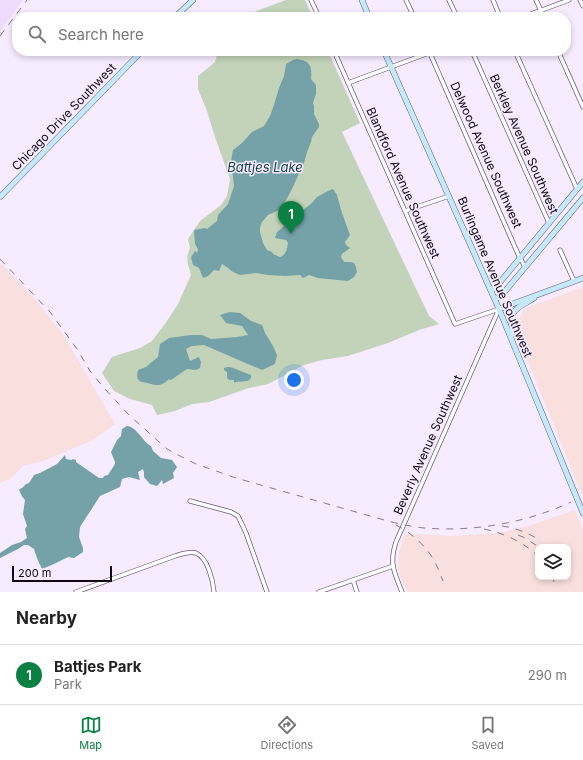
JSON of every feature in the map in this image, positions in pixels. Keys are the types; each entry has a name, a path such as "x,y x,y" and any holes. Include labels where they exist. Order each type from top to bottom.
{"street":[{"path":"180,12 192,0"},
{"path":"311,0 317,12"},
{"path":"362,0 367,12"},
{"path":"406,0 412,12"},
{"path":"449,0 455,12"},
{"path":"493,0 498,12"},
{"path":"536,0 541,10"},
{"path":"536,12 569,0"},
{"path":"580,0 583,6"},
{"name":"Chicago Drive Southwest","path":"0,197 137,56"},
{"name":"Blandford Avenue Southwest","path":"336,56 455,324 499,309"},
{"name":"Burlingame Avenue Southwest","path":"386,56 495,299 583,513"},
{"path":"348,83 421,56"},
{"name":"Delwood Avenue Southwest","path":"433,56 525,267"},
{"name":"Berkley Avenue Southwest","path":"474,56 549,223"},
{"path":"517,56 577,189"},
{"path":"560,56 583,106"},
{"path":"491,290 496,287 583,182"},
{"path":"405,211 449,196"},
{"path":"495,299 501,296 583,198"},
{"path":"560,250 574,281"},
{"path":"501,296 499,309 583,278"},
{"path":"511,337 513,332 511,320 515,311 539,294"},
{"name":"Beverly Avenue Southwest","path":"402,592 393,566 393,554 396,542 499,309"},
{"path":"190,501 231,512 238,516 246,533 267,592"},
{"path":"76,592 175,556 188,553 195,553 204,560 213,580 214,592"},
{"path":"319,592 393,566"},
{"path":"353,580 358,592"}],"shaded area":[{"path":"0,0 23,0 14,12 12,12 12,15 0,31"},
{"path":"286,0 305,0 311,12 254,12"},
{"path":"217,56 330,56 360,123 342,132 429,316 439,324 348,356 322,360 304,365 268,384 249,388 209,402 192,404 175,411 157,415 152,405 130,399 114,391 102,373 112,357 140,348 152,341 167,321 178,304 191,275 188,262 190,248 188,239 200,221 221,205 227,196 230,179 198,89 198,76 215,62"},
{"path":"0,262 31,294 64,336 115,424 93,440 43,461 23,466 10,479 0,483"},
{"path":"583,287 583,497 516,332 523,309"},
{"path":"575,510 583,529 583,592 407,592 398,570 399,552 405,534 452,536 497,533 522,528"}],"water":[{"name":"Battjes Lake","path":"297,59 305,61 311,68 311,79 316,85 316,94 313,103 314,114 319,127 312,137 304,163 281,209 268,215 262,222 260,232 263,243 267,250 273,254 280,257 284,255 288,243 286,240 275,238 277,232 312,203 317,197 333,189 337,195 350,235 345,242 350,248 342,254 341,257 344,262 354,263 357,272 354,277 348,281 318,278 309,275 303,278 300,275 286,276 256,273 240,275 222,264 219,271 214,270 208,276 203,278 199,268 193,265 191,257 195,251 197,253 198,249 195,244 194,230 207,229 217,221 218,215 228,204 234,186 231,161 233,150 252,132 264,126 274,105 284,76 286,64"},
{"path":"230,312 240,313 251,321 262,325 277,355 275,364 262,370 204,345 192,346 186,349 190,361 199,357 201,362 200,368 196,370 187,369 171,380 169,379 158,385 141,382 138,380 138,370 146,367 158,357 160,344 169,338 202,335 211,339 248,335 242,326 226,323 220,315"},
{"path":"227,367 251,375 251,378 248,381 234,383 234,380 229,380 227,378 227,372 224,368"},
{"path":"127,426 137,431 151,446 153,451 161,458 172,460 177,467 173,473 174,478 163,484 162,480 157,486 150,484 144,477 143,469 138,472 140,480 129,477 122,479 120,487 100,496 80,527 79,537 83,552 74,558 68,557 42,569 34,549 28,545 24,545 0,558 0,553 27,538 25,529 27,526 23,514 25,500 19,490 29,483 34,475 57,464 65,455 66,459 76,460 76,462 99,478 103,478 104,476 108,475 115,464 111,452 117,440 121,436 122,429"}],"railway":[{"path":"18,12 27,0"},
{"path":"0,36 12,20"},
{"path":"0,259 50,312 77,349 90,371 130,416 167,449 196,464 236,478 376,518 403,525 424,528 462,529 518,521 571,502"},
{"path":"396,525 421,543 432,557 443,581"},
{"path":"502,526 522,531 541,541"},
{"path":"484,529 513,539 526,546 535,554"},
{"path":"518,535 535,544"}],"place":[{"name":"Battjes Park","path":"291,234"}]}
